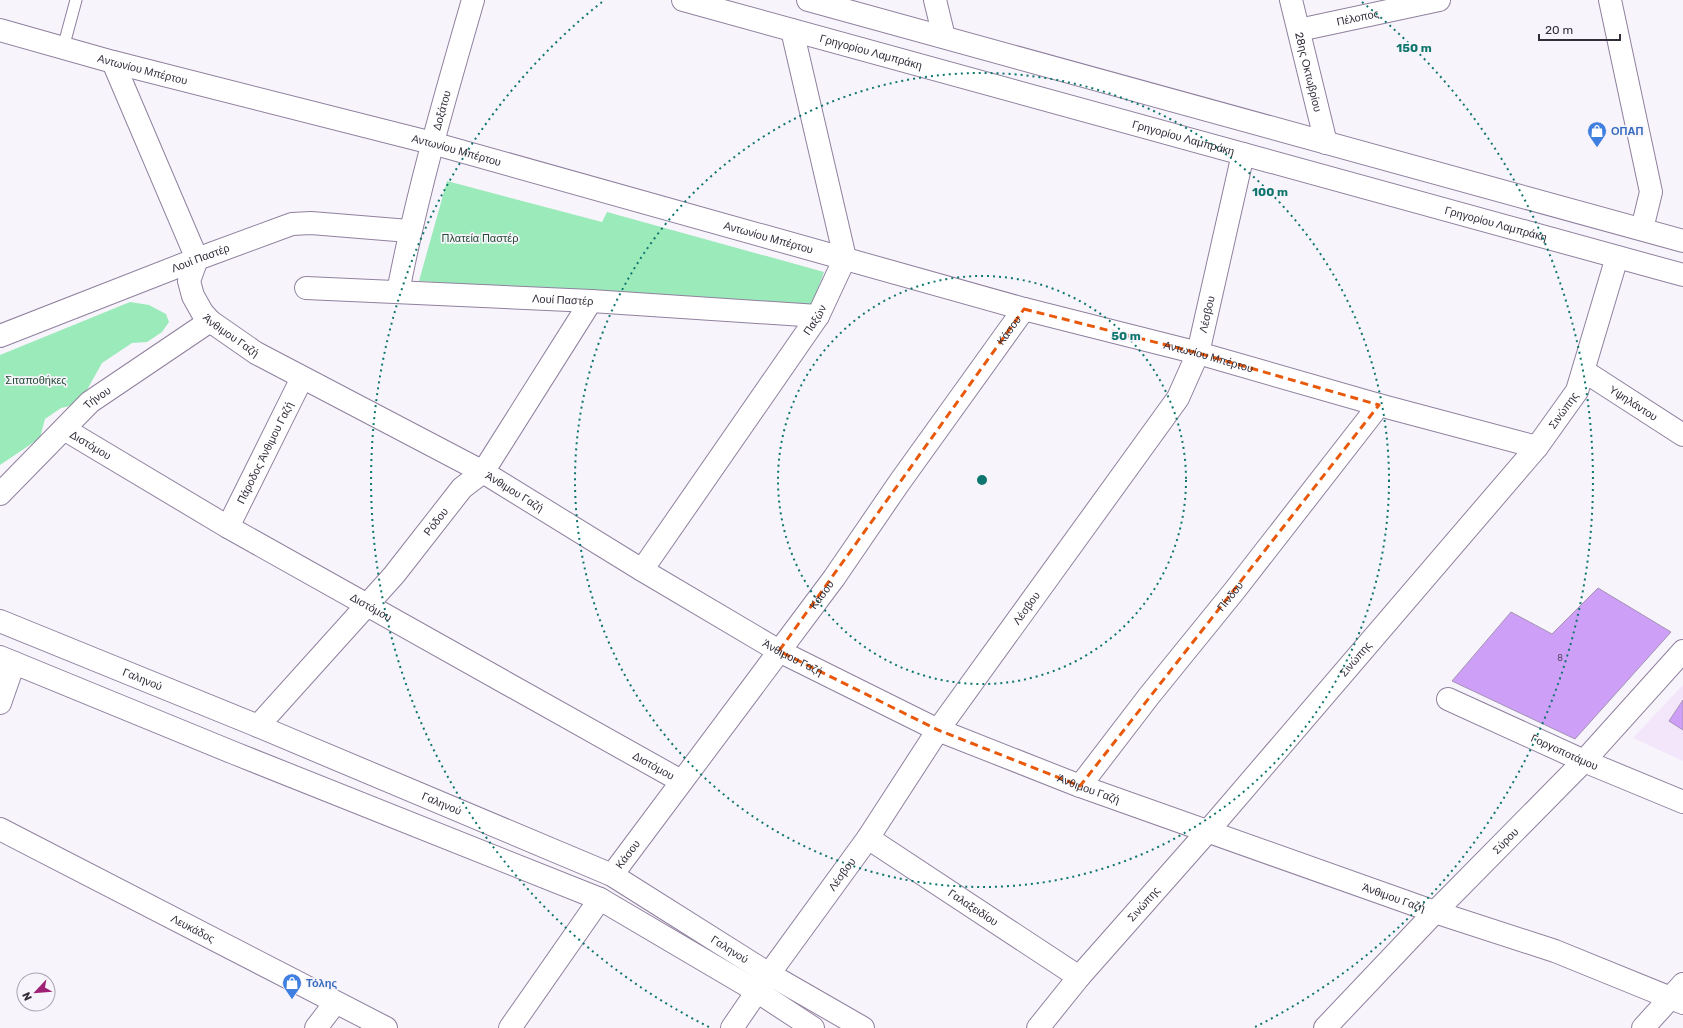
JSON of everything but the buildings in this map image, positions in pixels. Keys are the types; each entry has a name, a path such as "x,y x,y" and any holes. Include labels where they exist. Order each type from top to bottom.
{"street":[{"name":"Δοξάτου","path":"398,292 409,231 432,143 473,0"},
{"name":"Γρηγορίου Λαμπράκη","path":"683,0 1683,275"},
{"path":"808,0 1642,230 1683,240"},
{"path":"935,0 944,37"},
{"name":"28ης Οκτωβρίου","path":"1291,0 1326,143"},
{"name":"Πέλοπος","path":"1299,30 1439,0"},
{"path":"1610,0 1651,192 1642,230"},
{"name":"Αντωνίου Μπέρτου","path":"0,30 113,62 432,143 1024,309 1198,353 1378,405 1537,447"},
{"path":"792,30 845,258"},
{"path":"113,62 197,259"},
{"name":"Λέσβου","path":"732,1028 769,974 868,838 938,730 1178,398 1198,353 1242,154"},
{"name":"Λουί Παστέρ","path":"0,336 197,259 292,224 318,223 409,231"},
{"name":"Σινώπης","path":"1038,1028 1079,977 1208,831 1537,447 1577,391 1617,257"},
{"name":"Παξών","path":"642,570 818,316 845,258"},
{"name":"Άνθιμου Γαζή","path":"197,259 189,281 193,296 202,312 210,321 256,353 483,472 642,570 779,651 938,730 1080,786 1435,912 1679,995"},
{"name":"Λουί Παστέρ","path":"306,288 591,301 818,316"},
{"name":"Ρόδου","path":"258,726 367,606 421,542 462,488 483,472 591,301"},
{"name":"Κάσου","path":"612,875 834,578 903,477 1024,309"},
{"name":"Τήνου","path":"0,494 90,402 210,321"},
{"name":"Υψηλάντου","path":"1584,371 1683,435"},
{"name":"Πάροδος Άνθιμου Γαζή","path":"228,528 302,378"},
{"name":"Πίνδου","path":"1080,786 1149,696 1236,590 1378,405"},
{"name":"Διστόμου","path":"64,428 228,528 681,781"},
{"name":"Γαληνού","path":"0,621 258,726 612,875 769,974 863,1028"},
{"name":"Σύρου","path":"1325,1028 1435,912 1584,761 1683,651"},
{"path":"0,703 7,660"},
{"name":"Γαληνού","path":"7,660 234,753 600,899 758,992 813,1028"},
{"name":"Γοργοποτάμου","path":"1448,699 1584,761 1683,802"},
{"name":"Λευκάδος","path":"0,829 386,1028"},
{"name":"Γαλαξειδίου","path":"868,838 1079,977"},
{"path":"510,1028 600,899"},
{"path":"1643,1028 1679,995"},
{"path":"316,1028 335,1003"}],"lane":[{"path":"63,48 76,0"}],"highlighted area":[{"path":"1024,309 1198,353 1379,405 1080,786 938,730 779,651"}],"shaded area":[{"path":"1683,685 1683,761 1633,738"}],"green space":[{"name":"Πλατεία Παστέρ","path":"447,181 602,222 607,212 824,272 811,308 419,281"},
{"name":"Σιταποθήκες","path":"130,302 149,305 166,314 169,322 162,332 147,342 132,343 102,363 79,404 61,408 45,419 40,438 0,465 0,355"}],"place":[{"name":"ΟΠΑΠ","path":"1597,148"},
{"name":"Τόλης","path":"292,1000"}]}
